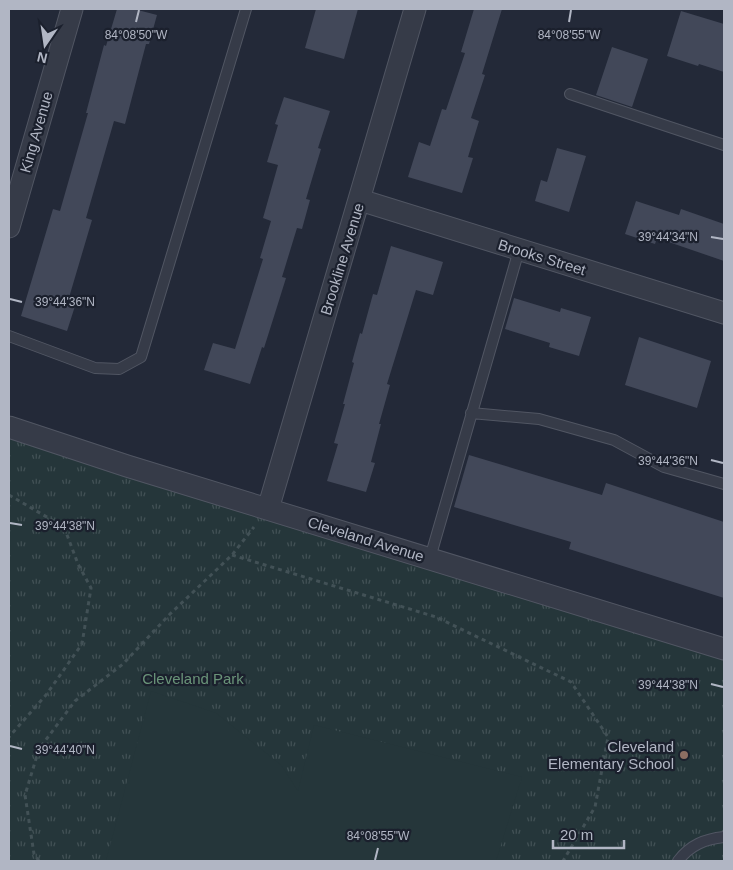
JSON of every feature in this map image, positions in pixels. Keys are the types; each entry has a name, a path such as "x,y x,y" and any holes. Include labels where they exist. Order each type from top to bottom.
{"street":[{"name":"King Avenue","path":"9,227 72,9"},
{"name":"Brookline Avenue","path":"268,508 360,200 414,9"},
{"name":"Brooks Street","path":"360,200 724,313"},
{"name":"Cleveland Avenue","path":"9,427 724,650"}],"lane":[{"path":"9,336 95,368 120,369 140,357 246,9"},
{"path":"570,94 724,145"},
{"path":"430,558 519,250"},
{"path":"471,413 548,421 614,440 664,467 724,484"},
{"path":"678,861 691,847 706,839 724,836"}],"path":[{"path":"9,494 64,527 78,564 91,588 82,644 46,695 9,737"},
{"path":"39,861 34,854 25,795 39,749 75,700 123,664 170,614 232,554 268,508"},
{"path":"232,554 436,617 571,682 608,737 595,807 564,861"}],"green space":[{"name":"Cleveland Park","path":"9,427 724,649 724,861 9,861"},
{"path":"151,691 216,713 281,765 298,791 314,725 522,777 496,861 106,861"}],"building":[{"path":"117,9 134,9 157,15 149,44 146,44 125,124 114,121 86,218 92,220 68,301 76,303 67,331 21,316 53,209 60,211 88,113 86,113 104,45 106,46"},
{"path":"316,9 358,9 344,59 305,48"},
{"path":"474,9 502,9 482,74 485,75 471,118 479,121 468,157 473,158 462,193 408,177 419,142 430,146 442,109 446,110 465,53 461,52"},
{"path":"681,11 724,24 724,72 667,56"},
{"path":"612,47 648,59 632,107 596,95"},
{"path":"284,97 330,111 318,148 321,149 306,199 310,200 302,229 297,228 282,277 286,278 264,348 262,347 250,384 204,370 213,343 235,349 263,259 260,258 271,221 263,218 278,165 267,162 278,125 275,124"},
{"path":"557,148 586,156 569,212 535,201 541,180 547,182"},
{"path":"636,201 679,215 681,209 724,224 724,261 657,238 655,244 625,234"},
{"path":"391,246 443,262 433,295 416,290 387,384 390,385 371,462 375,463 366,492 327,481 338,444 334,443 345,404 343,404 354,363 352,362 373,294 377,295"},
{"path":"514,298 560,312 561,308 591,317 579,356 549,347 550,343 505,329"},
{"path":"639,337 711,361 697,408 625,385"},
{"path":"469,455 602,495 606,483 724,522 724,598 569,549 571,542 454,507"}],"place":[{"name":"Cleveland Elementary School","path":"684,755"}]}
